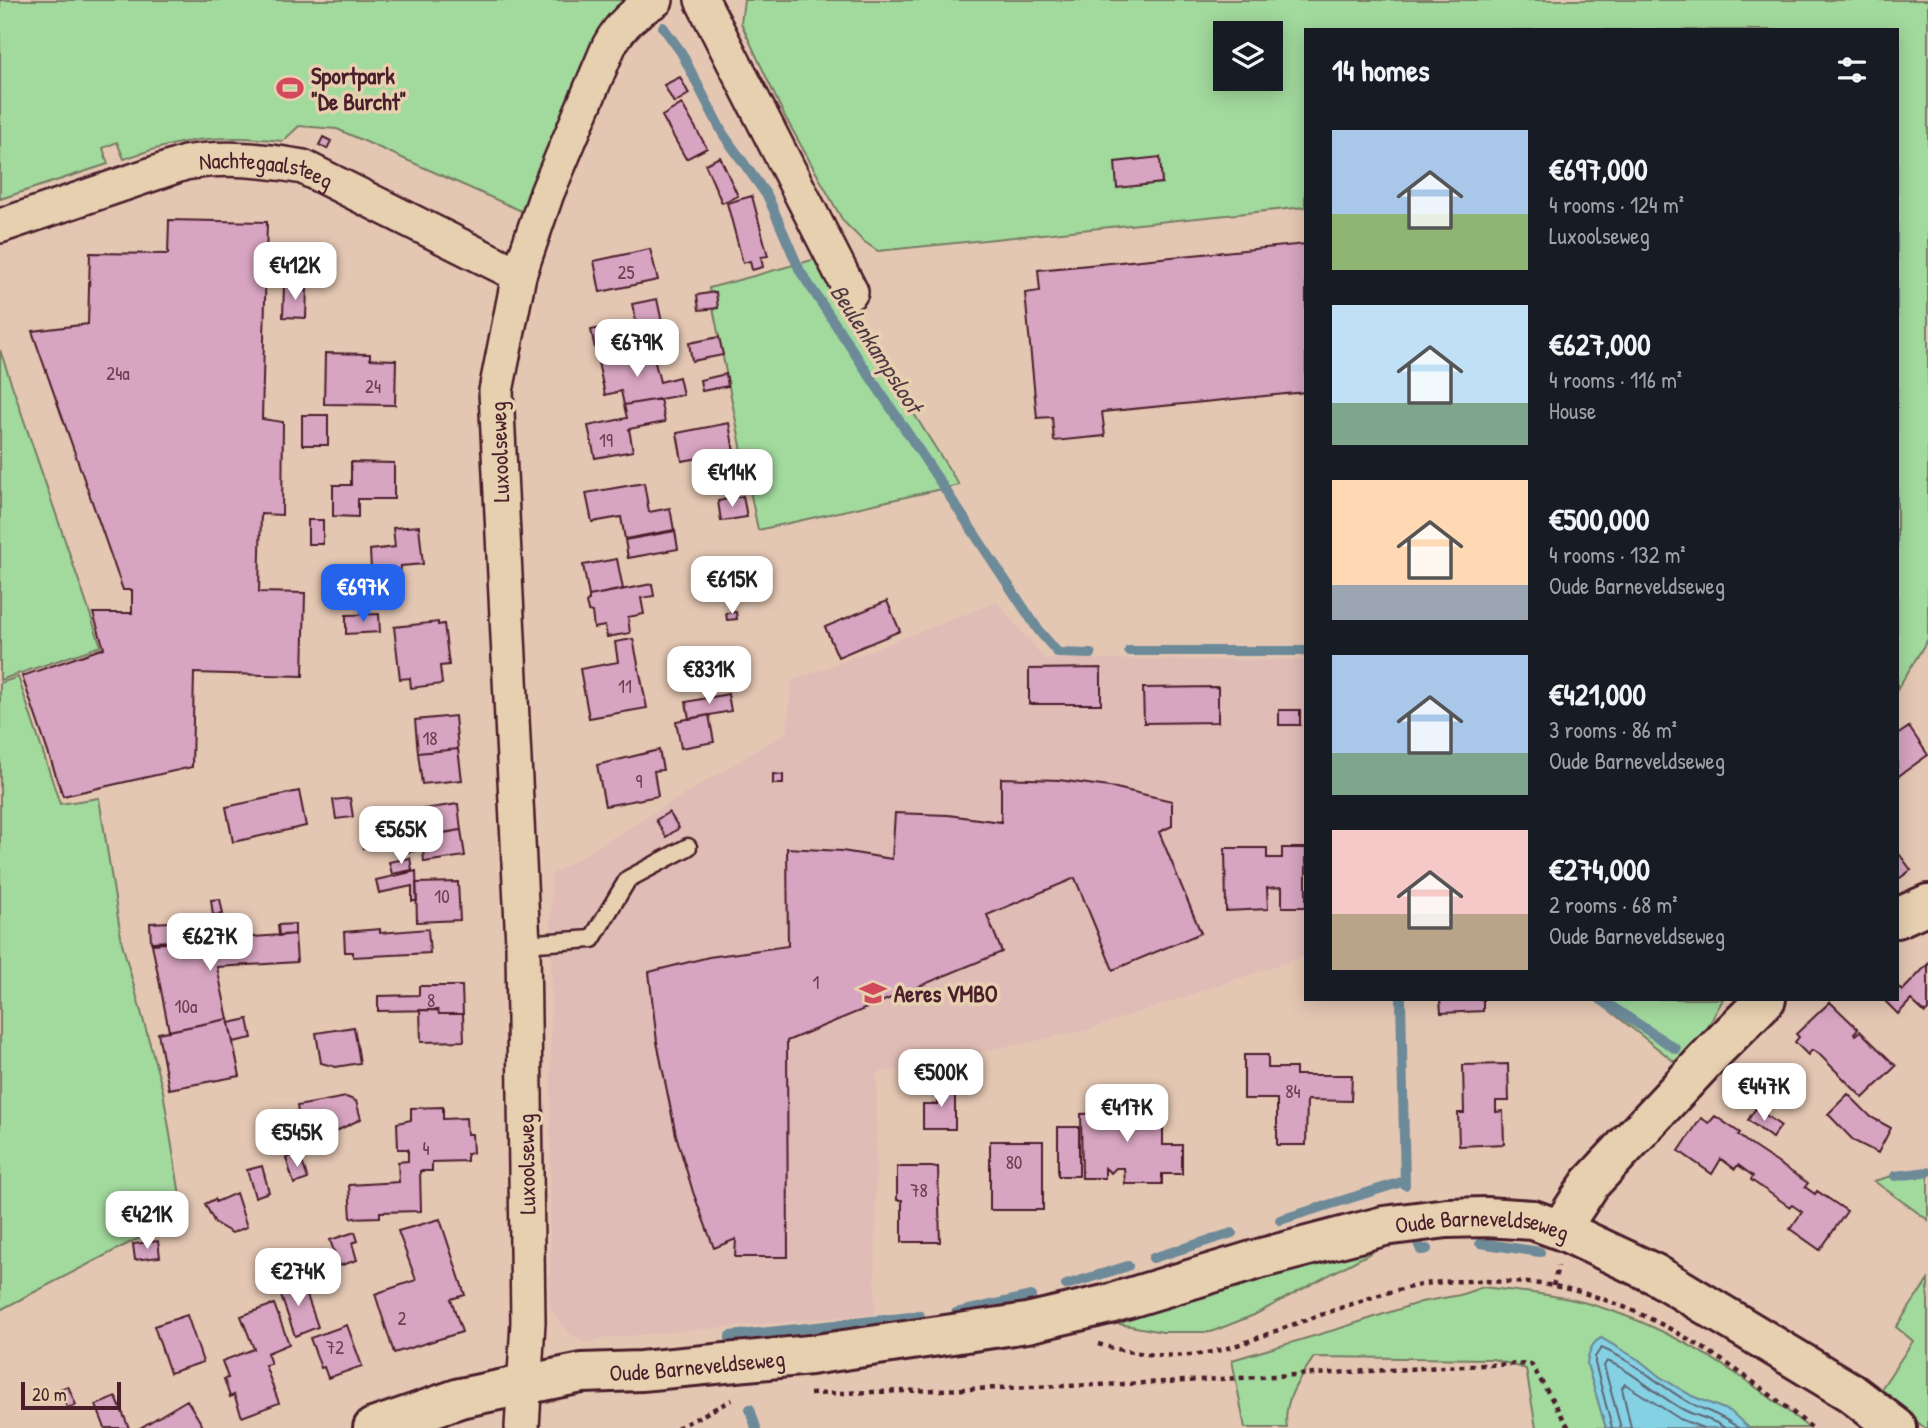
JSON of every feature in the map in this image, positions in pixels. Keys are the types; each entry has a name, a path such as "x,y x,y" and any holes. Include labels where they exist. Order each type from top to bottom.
{"street":[{"name":"Luxoolseweg","path":"522,1428 528,1322 523,944 496,391 519,275 547,193 619,28 635,12 656,0"},
{"path":"702,0 851,292"},
{"name":"Nachtegaalsteeg","path":"0,226 185,163 216,158 264,160 303,167 519,275"},
{"path":"1899,917 1928,904"},
{"path":"1566,1232 1569,1216 1590,1185 1764,1001"},
{"name":"Oude Barneveldseweg","path":"373,1428 460,1398 582,1373 641,1371 810,1355 1027,1324 1109,1304 1262,1258 1384,1226 1447,1218 1486,1217 1533,1220 1566,1232 1655,1274 1850,1392 1897,1428"}],"lane":[{"path":"523,944 592,939 628,878 688,847"}],"path":[{"path":"1086,1341 1122,1352 1186,1355 1232,1347 1408,1287 1470,1281 1553,1286 1633,1311 1686,1338 1729,1366 1812,1428"},
{"path":"800,1394 1127,1384 1531,1364 1569,1428"},
{"path":"677,1428 742,1396 729,1393"}],"shaded area":[{"name":"Aeres VMBO","path":"997,602 1045,659 1304,660 1304,956 1084,1031 877,1073 875,1314 607,1338 586,1343 568,1333 550,1309 551,875 787,732 791,681"}],"green space":[{"name":"Sportpark \"De Burcht\"","path":"0,0 641,0 526,213 337,129 299,126 283,141 221,138 184,142 124,159 117,142 103,148 108,164 0,199"},
{"path":"744,0 1928,0 1928,639 1899,687 1899,28 1304,28 1304,207 878,251 863,241 843,221 783,113 741,23"},
{"path":"816,259 959,485 758,530 709,288"},
{"path":"0,350 101,646 0,680"},
{"path":"18,677 60,804 99,798 122,943 163,1091 184,1220 133,1241 0,1310 0,683"},
{"path":"1598,1001 1722,1001 1685,1070"},
{"path":"1928,1171 1928,1220 1874,1181 1903,1173"},
{"path":"1374,1251 1254,1315 1211,1332 1163,1332 1108,1322 1301,1268"},
{"path":"1928,1280 1928,1428 1925,1428 1879,1392 1913,1341 1896,1327"},
{"path":"1483,1287 1577,1301 1649,1325 1733,1372 1809,1428 1749,1428 1731,1412 1692,1396 1601,1338 1587,1364 1606,1428 1536,1428 1526,1369 1493,1359 1314,1357 1290,1399 1287,1428 1245,1428 1232,1360 1421,1302 1460,1295"}],"water":[{"path":"1601,1338 1692,1396 1731,1412 1749,1428 1606,1428 1587,1364 1591,1349"}],"building":[{"path":"680,77 689,94 674,103 664,85"},
{"path":"682,104 707,148 686,159 662,116"},
{"path":"323,137 331,141 327,149 319,145"},
{"path":"720,157 738,196 722,203 705,164"},
{"path":"1160,157 1162,183 1117,188 1115,162"},
{"path":"752,196 768,256 761,257 763,267 752,270 750,261 743,263 727,203"},
{"path":"169,220 267,222 262,419 283,422 282,515 261,514 259,592 305,593 303,676 194,673 192,767 63,796 22,676 104,648 93,613 132,613 132,590 123,590 32,331 88,324 90,253 168,254"},
{"path":"1304,244 1304,392 1102,412 1105,436 1054,441 1052,417 1037,418 1025,293 1040,291 1038,270"},
{"path":"650,249 658,280 600,292 594,261"},
{"path":"284,285 307,286 306,318 283,317"},
{"path":"716,292 718,308 699,310 697,295"},
{"path":"657,299 663,327 643,331 648,352 598,362 591,330 636,321 632,304"},
{"path":"719,337 723,355 692,361 689,343"},
{"path":"652,351 660,382 679,377 683,395 624,405 621,391 605,395 598,362"},
{"path":"325,353 370,354 370,359 396,360 395,405 324,404"},
{"path":"726,374 728,386 702,391 700,380"},
{"path":"660,399 665,422 629,429 633,451 595,458 588,426 627,418 624,405"},
{"path":"302,415 328,415 328,445 302,445"},
{"path":"729,423 734,452 682,461 677,433"},
{"path":"351,462 394,463 394,499 358,499 358,517 333,516 333,485 351,485"},
{"path":"644,483 649,512 670,508 674,530 625,539 621,517 592,522 586,493"},
{"path":"743,496 747,517 721,521 718,501"},
{"path":"308,520 323,520 323,544 308,544"},
{"path":"419,526 423,564 401,566 400,580 370,580 353,571 371,569 370,550 395,547 393,528"},
{"path":"675,531 678,549 628,558 625,540"},
{"path":"617,559 623,589 589,596 583,565"},
{"path":"652,584 654,596 641,598 644,614 628,617 630,633 607,637 605,626 594,628 592,612 588,611 586,603 589,596"},
{"path":"887,601 900,631 838,657 825,627"},
{"path":"736,612 737,619 727,620 726,613"},
{"path":"379,614 380,632 346,634 346,615"},
{"path":"438,622 438,625 444,624 449,665 440,666 442,684 411,688 410,678 400,679 394,627"},
{"path":"633,639 647,708 589,718 580,669 618,662 615,642"},
{"path":"1101,668 1101,704 1029,704 1029,669"},
{"path":"1218,687 1218,722 1144,723 1143,688"},
{"path":"728,694 731,711 689,719 686,702"},
{"path":"1279,710 1300,710 1300,725 1279,725"},
{"path":"709,715 714,742 681,748 676,721"},
{"path":"455,716 458,749 418,753 415,720"},
{"path":"1909,727 1928,755 1899,776 1899,734"},
{"path":"458,749 462,780 422,784 418,753"},
{"path":"659,750 663,770 654,771 658,796 605,806 597,765"},
{"path":"773,774 783,775 783,784 773,784"},
{"path":"1001,778 1059,780 1116,788 1172,801 1172,826 1159,832 1201,933 1113,970 1075,878 987,915 1002,952 787,1041 788,1257 735,1257 736,1239 714,1248 676,1135 657,1042 649,972 709,957 788,946 787,848 842,851 892,859 895,813 948,815 1001,822"},
{"path":"299,791 306,826 233,842 226,807"},
{"path":"350,798 353,817 336,819 333,800"},
{"path":"458,804 461,830 363,848 361,833 384,830 384,826 418,821 417,810"},
{"path":"669,812 679,828 666,837 656,820"},
{"path":"461,830 465,856 424,862 423,849 408,852 405,839"},
{"path":"1225,848 1267,848 1267,858 1282,858 1282,848 1304,848 1304,907 1282,907 1282,887 1267,888 1268,909 1226,911"},
{"path":"1899,854 1911,870 1899,879"},
{"path":"410,858 412,870 392,874 389,862"},
{"path":"416,871 417,901 412,901 412,886 379,893 376,880"},
{"path":"458,882 460,920 417,922 416,883"},
{"path":"220,899 223,914 213,915 211,900"},
{"path":"192,921 193,940 151,942 150,923"},
{"path":"295,924 295,934 279,936 278,925"},
{"path":"380,929 380,933 428,929 430,953 353,957 353,952 345,952 344,932"},
{"path":"295,934 297,962 217,967 228,1019 169,1031 152,944"},
{"path":"1928,964 1928,1010 1925,1013 1911,1000 1898,1014 1885,1001 1899,1001 1899,988 1902,991"},
{"path":"419,986 462,986 463,1014 439,1014 438,1010 378,1011 378,996 419,995"},
{"path":"1440,1001 1483,1001 1483,1011 1441,1013"},
{"path":"1830,1002 1858,1029 1855,1035 1860,1031 1896,1066 1863,1098 1819,1054 1812,1050 1808,1055 1795,1042 1799,1037 1796,1034"},
{"path":"420,1010 438,1010 439,1014 463,1014 464,1041 421,1042"},
{"path":"228,1019 240,1076 169,1089 158,1033"},
{"path":"248,1019 252,1038 233,1042 229,1023"},
{"path":"354,1027 360,1063 336,1067 321,1063 316,1033"},
{"path":"1244,1055 1268,1055 1268,1068 1296,1068 1296,1075 1352,1075 1351,1101 1307,1100 1306,1145 1277,1145 1277,1099 1244,1099"},
{"path":"1508,1064 1509,1101 1496,1101 1496,1112 1503,1111 1504,1144 1459,1146 1458,1113 1464,1113 1463,1065"},
{"path":"925,1072 927,1089 913,1091 911,1073"},
{"path":"937,1083 955,1083 955,1129 923,1129 923,1104 937,1104"},
{"path":"1119,1092 1131,1098 1133,1114 1163,1114 1163,1145 1182,1145 1182,1174 1162,1174 1162,1184 1125,1184 1124,1168 1116,1168 1111,1173 1105,1168 1105,1178 1082,1178 1081,1114 1106,1113 1107,1099"},
{"path":"1848,1094 1871,1117 1891,1128 1878,1153 1854,1141 1828,1114"},
{"path":"346,1097 356,1101 361,1119 304,1147 297,1106"},
{"path":"443,1107 443,1119 466,1118 467,1134 472,1134 473,1153 467,1154 467,1161 432,1162 432,1171 420,1171 421,1211 380,1212 380,1217 351,1218 349,1185 399,1182 398,1162 408,1161 408,1149 398,1149 397,1123 411,1120 411,1108"},
{"path":"1756,1108 1781,1126 1772,1138 1748,1120"},
{"path":"1715,1116 1740,1133 1738,1135 1751,1145 1808,1183 1805,1187 1815,1194 1817,1191 1847,1211 1820,1250 1790,1229 1802,1212 1792,1205 1790,1207 1751,1180 1753,1176 1738,1165 1735,1169 1721,1159 1712,1174 1679,1151 1701,1118 1709,1123"},
{"path":"1058,1127 1079,1127 1079,1176 1058,1176"},
{"path":"990,1141 1043,1141 1043,1210 990,1210"},
{"path":"299,1153 308,1179 294,1184 286,1158"},
{"path":"262,1166 269,1192 255,1197 247,1170"},
{"path":"897,1167 938,1167 940,1242 902,1242 902,1200 897,1200"},
{"path":"236,1193 247,1227 232,1233 215,1223 205,1204"},
{"path":"440,1219 465,1295 451,1299 462,1332 394,1353 375,1294 416,1280 398,1231"},
{"path":"355,1232 358,1241 352,1243 357,1260 339,1266 330,1240"},
{"path":"158,1241 160,1257 135,1260 133,1244"},
{"path":"302,1281 318,1327 295,1336 279,1290"},
{"path":"274,1304 289,1344 267,1353 271,1364 265,1365 279,1403 242,1417 234,1395 230,1397 224,1379 228,1378 222,1361 254,1349 241,1316"},
{"path":"187,1315 203,1362 170,1373 154,1326"},
{"path":"347,1325 362,1366 328,1378 324,1367 321,1368 310,1338"},
{"path":"68,1386 76,1405 67,1408 60,1389"},
{"path":"116,1397 129,1428 105,1428 96,1405"},
{"path":"187,1400 204,1428 140,1428"}],"waterway":[{"name":"Beulenkampsloot","path":"663,27 681,52 723,134 768,197 800,271 1039,631 1058,653 1091,654"},
{"name":"Beulenkampsloot","path":"1129,651 1304,651"},
{"path":"1401,1001 1405,1185"},
{"name":"Beulenkampsloot","path":"1603,1001 1676,1049"},
{"name":"Beulenkampsloot","path":"1895,1176 1928,1172"},
{"path":"1280,1220 1405,1181"},
{"path":"1153,1258 1232,1233"},
{"path":"1418,1243 1421,1250 1427,1249"},
{"path":"1480,1243 1540,1252"},
{"path":"1066,1285 1128,1266"},
{"path":"956,1313 1031,1296"},
{"path":"730,1339 730,1336 920,1316"},
{"path":"750,1409 756,1428"}],"place":[{"name":"Sportpark \"De Burcht\"","path":"290,88"},
{"name":"Aeres VMBO","path":"873,993"}]}
